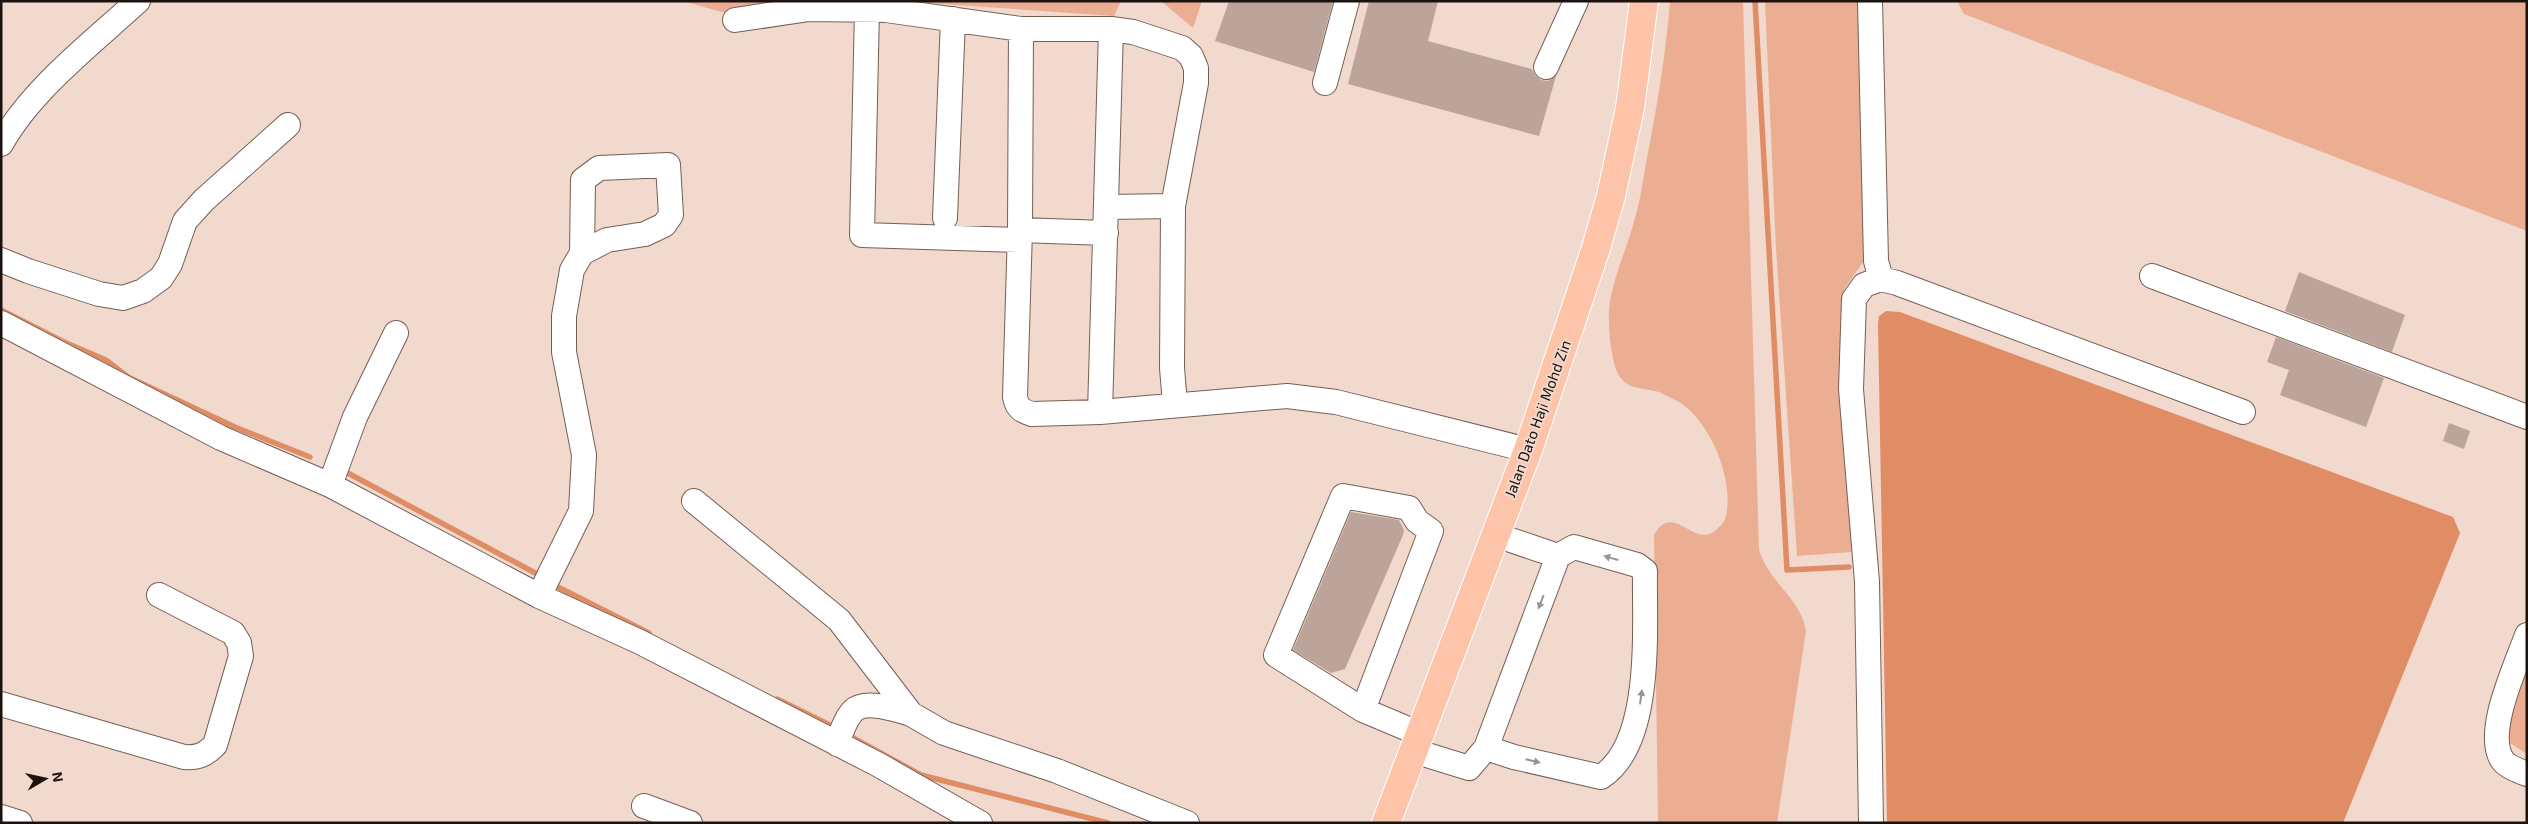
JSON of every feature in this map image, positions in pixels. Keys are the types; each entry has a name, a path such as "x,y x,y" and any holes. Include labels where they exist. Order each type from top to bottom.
{"main road":[{"name":"Jalan Dato Haji Mohd Zin","path":"1386,823 1528,450 1571,328 1612,196 1630,108 1640,3"}],"street":[{"path":"1,144 11,127 30,103 138,1"},
{"path":"1325,83 1347,1"},
{"path":"1546,67 1576,1"},
{"path":"1870,1 1876,261 1881,280"},
{"path":"735,20 809,9 886,10 1021,29 1112,29 1133,32 1182,48 1191,56 1196,68 1196,83 1173,206 1172,368 1175,404"},
{"path":"867,10 862,235 1106,233"},
{"path":"946,218 952,19"},
{"path":"1021,29 1020,235 1014,397 1016,406 1032,414 1100,412 1175,404 1287,396 1336,402 1528,450"},
{"path":"1100,412 1112,29"},
{"path":"1,260 28,271 100,294 123,298 143,291 161,278 170,264 185,221 204,200 288,125"},
{"path":"539,596 581,511 584,455 564,352 564,316 572,270 582,253 583,180 599,168 668,165 671,215 664,225 644,234 607,240 582,253"},
{"path":"1107,206 1173,206"},
{"path":"2152,276 2527,417"},
{"path":"1871,823 1867,582 1851,389 1854,299 1864,286 1881,280 1897,283 2243,412"},
{"path":"1,323 221,438 330,485 539,596 841,734 879,765 965,820"},
{"path":"330,485 355,417 396,333"},
{"path":"1363,710 1431,531 1417,521 1409,508 1343,496 1276,655 1363,710 1417,743 1469,768 1486,748 1558,556 1574,548 1636,565 1645,571 1642,696 1634,731 1614,769 1601,777 1514,757 1486,748"},
{"path":"694,501 839,620 911,714"},
{"path":"1496,535 1558,556"},
{"path":"1,704 184,757 197,758 207,753 214,744 222,718 240,656 239,643 233,632 159,595"},
{"path":"2527,635 2502,705 2497,738 2498,751 2504,762 2527,774"},
{"path":"841,734 853,711 872,706 897,710 911,714 944,733 1057,771 1187,823"},
{"path":"644,806 690,823"},
{"path":"1,817 20,823"}],"shaded area":[{"path":"683,1 798,1 725,13"},
{"path":"899,1 1121,1 1114,16"},
{"path":"1161,1 1202,1 1193,28"},
{"path":"1670,1 1743,1 1759,549 1769,571 1798,609 1806,631 1777,823 1658,823 1654,535 1661,525 1669,522 1701,535 1710,534 1724,522 1727,505 1724,472 1711,438 1701,423 1691,411 1679,402 1659,392 1635,387 1625,382 1617,372 1610,336 1610,301 1640,196 1661,80"},
{"path":"1765,1 1858,1 1864,261 1844,289 1840,382 1852,552 1797,556 1776,249"},
{"path":"1957,1 2527,1 2527,231 1964,14"},
{"path":"1886,311 1900,312 2453,517 2460,533 2343,823 1887,823 1878,324 1879,316"},
{"path":"2527,672 2527,754 2510,743 2509,725 2512,707"}],"building":[{"path":"1229,1 1333,1 1314,72 1215,41"},
{"path":"1369,1 1438,1 1428,41 1532,69 1541,80 1548,81 1556,76 1539,136 1348,84"},
{"path":"2299,272 2405,315 2392,352 2285,311"},
{"path":"2276,337 2384,378 2366,427 2280,395 2289,370 2267,362"},
{"path":"2449,423 2470,431 2464,449 2443,441"},
{"path":"1351,512 1399,520 1404,530 1345,669 1331,673 1293,650"}],"waterway":[{"path":"1755,1 1787,570 1849,567"},
{"path":"1,310 64,342 106,360 128,377 235,427 310,457"},
{"path":"344,471 539,575"},
{"path":"554,585 649,633"},
{"path":"777,699 836,728"},
{"path":"846,734 921,775 1108,823"}]}
